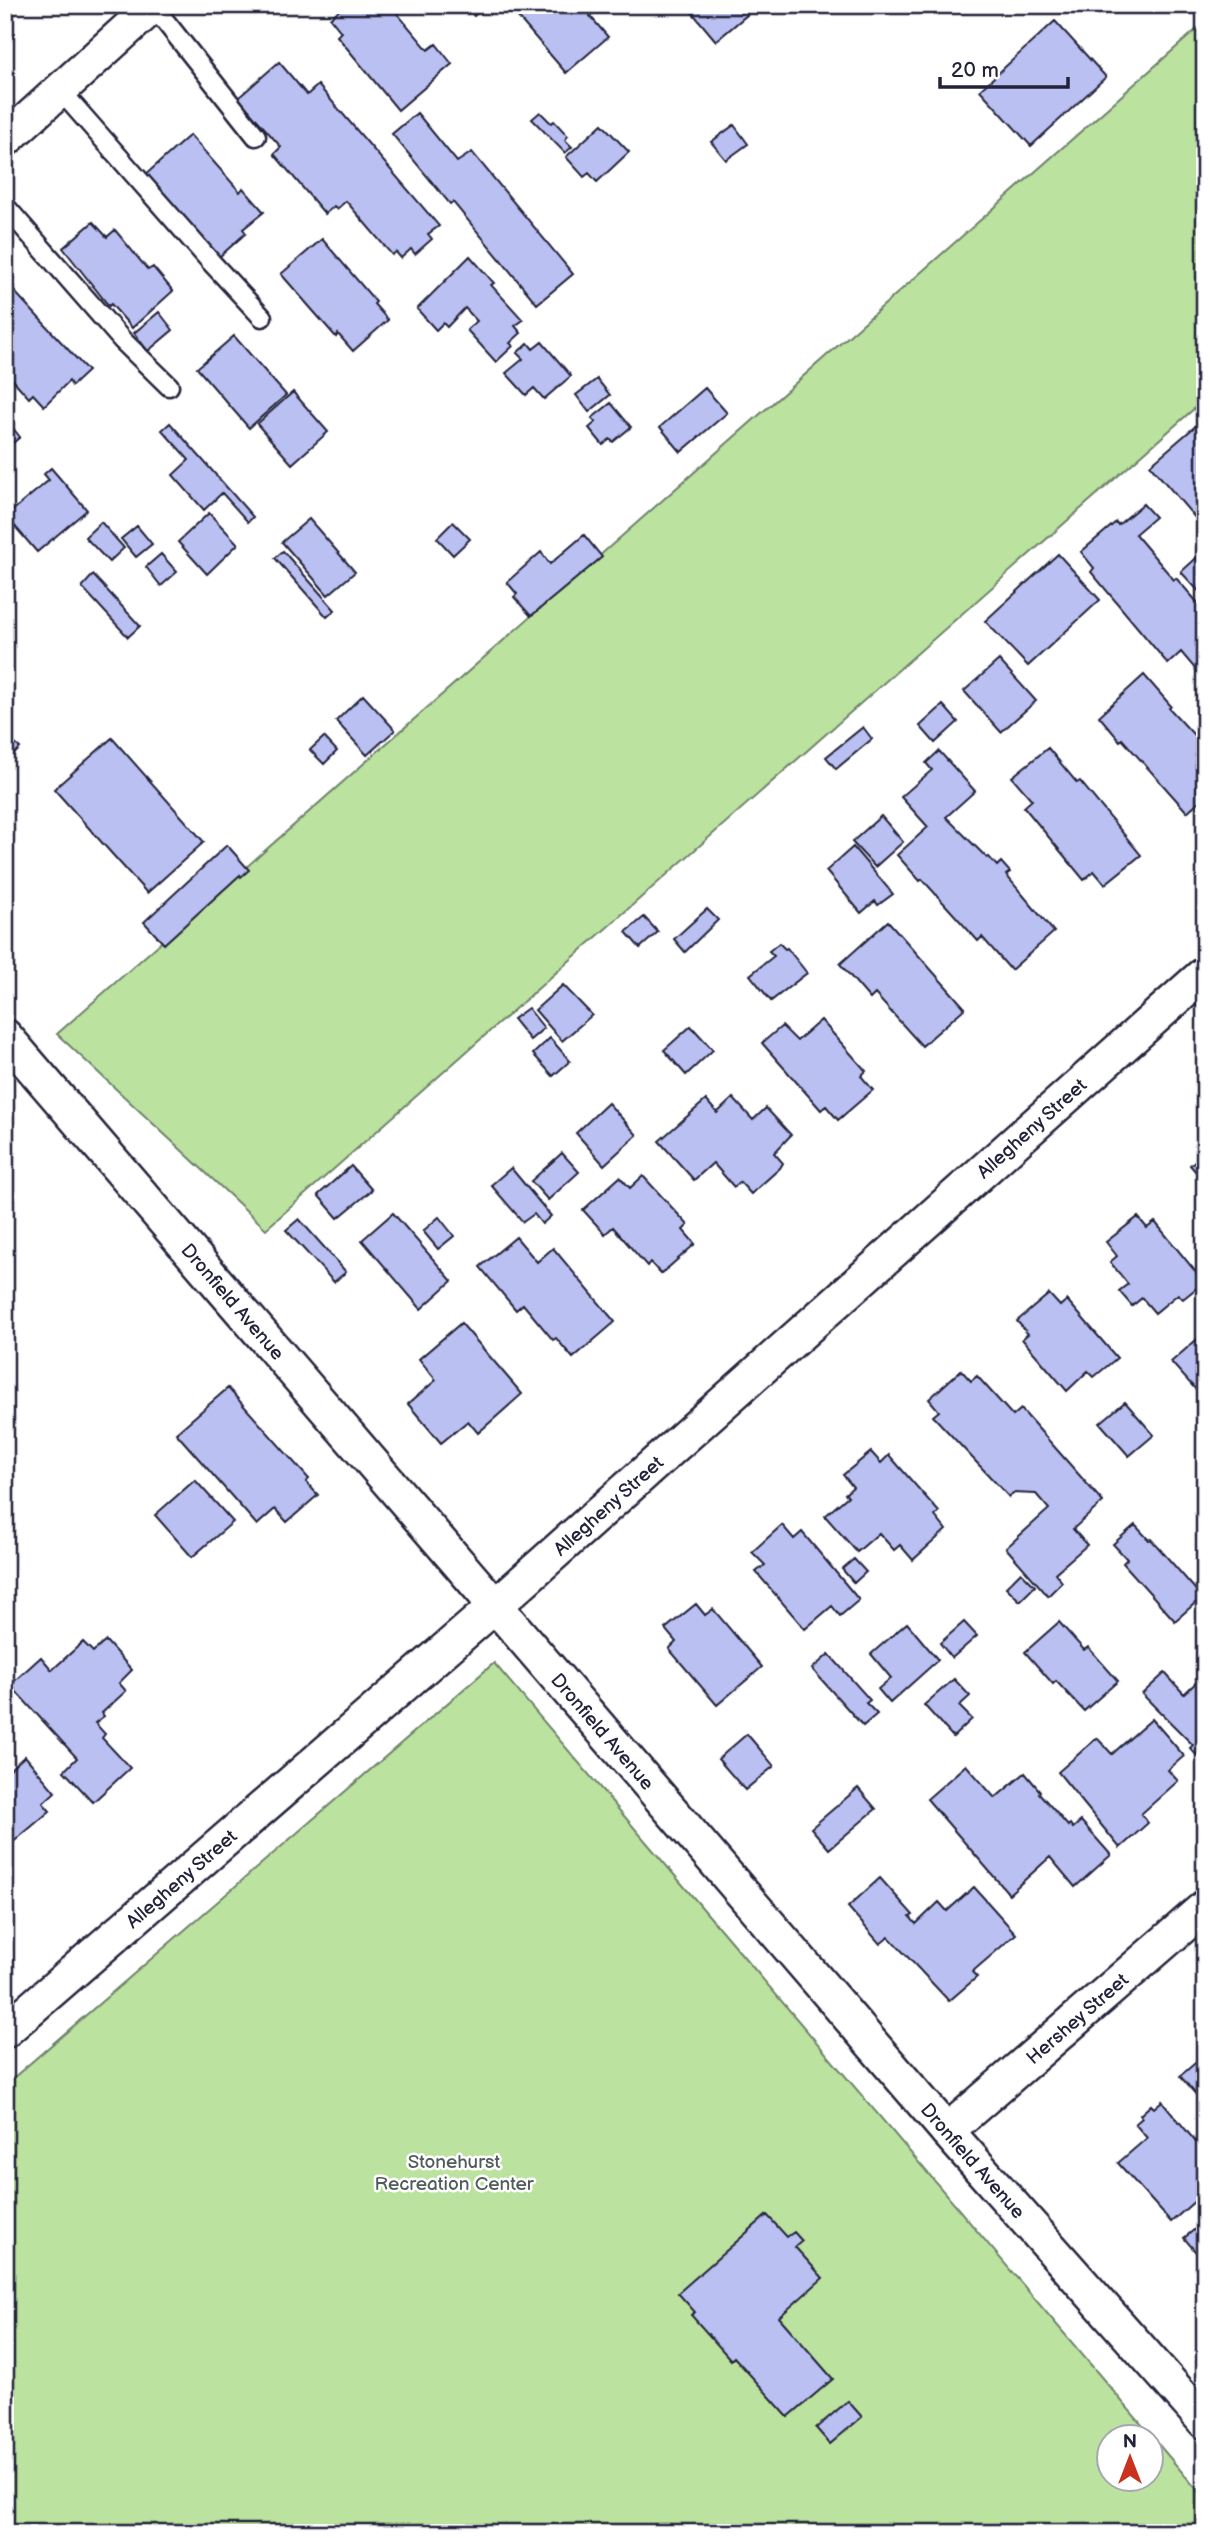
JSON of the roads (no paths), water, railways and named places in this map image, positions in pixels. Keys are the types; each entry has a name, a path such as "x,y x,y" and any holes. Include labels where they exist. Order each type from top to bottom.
{"street":[{"path":"5,140 154,6"},
{"name":"Allegheny Street","path":"5,2031 494,1606 1205,973"},
{"name":"Dronfield Avenue","path":"5,1036 947,2131 1205,2421"},
{"name":"Hershey Street","path":"947,2131 1205,1907"}],"lane":[{"path":"154,6 256,136"},
{"path":"60,90 262,317"},
{"path":"5,206 122,340 169,386"}],"park label":[{"name":"Stonehurst Recreation Center","path":"454,2172"}]}
